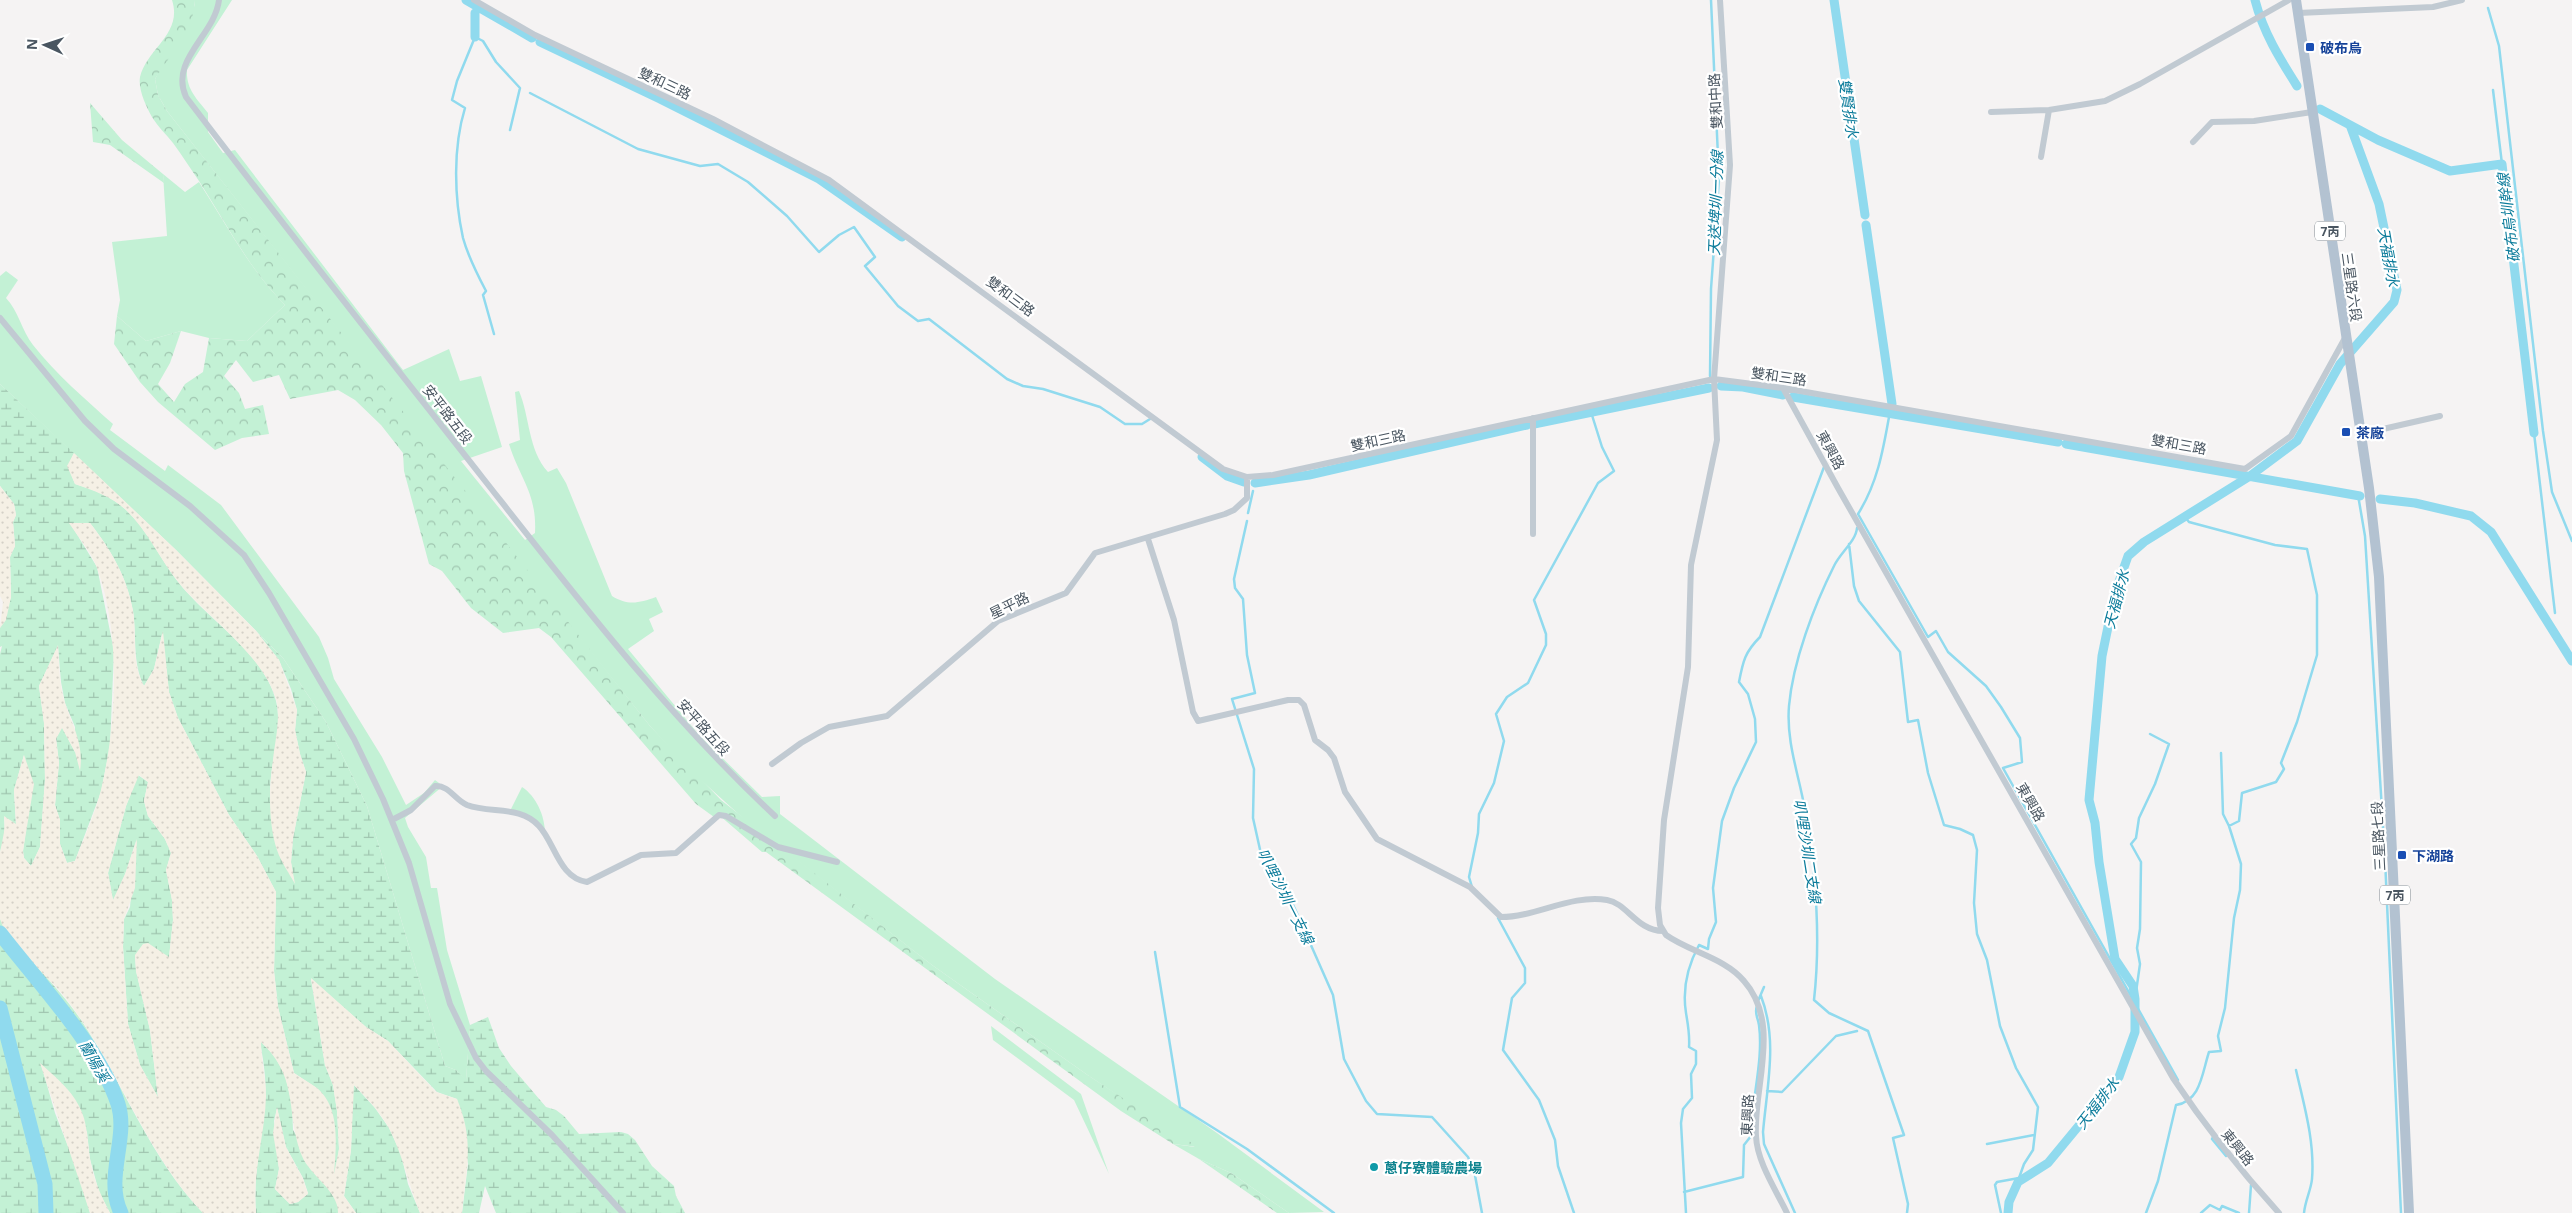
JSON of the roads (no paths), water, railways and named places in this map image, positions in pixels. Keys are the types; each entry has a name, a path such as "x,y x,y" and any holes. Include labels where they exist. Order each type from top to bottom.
{"main road":[{"name":"三星路六段","path":"2296,0 2345,338 2361,434 2379,577"},
{"name":"三星路七段","path":"2379,577 2410,1213"}],"street":[{"name":"安平路五段","path":"219,0 213,18 184,64 182,83 186,97 307,255 544,556 693,735 775,816"},
{"name":"雙和三路","path":"474,0 535,35 770,148 829,180 1223,469 1247,481 1714,386 1783,388 2245,469 2292,436 2345,338"},
{"name":"雙和中路","path":"1714,386 1730,165 1720,0"},
{"path":"1991,112 2049,110 2105,100 2140,84 2289,0"},
{"path":"2298,13 2433,7 2462,0"},
{"path":"2193,142 2212,122 2254,120 2312,107"},
{"path":"2041,157 2049,110"},
{"path":"0,318 85,421 114,449 190,506 244,555 269,593 354,739 392,820 409,862 450,1004 476,1058 486,1071 552,1135 622,1213"},
{"path":"1663,931 1658,908 1664,820 1688,667 1691,564 1717,440 1714,386"},
{"name":"東興路","path":"1783,388 2131,1006 2201,1121 2279,1213"},
{"path":"2361,434 2440,416"},
{"path":"1533,424 1533,534"},
{"name":"星平路","path":"772,764 829,727 888,716 998,621 1066,593 1095,553 1108,547 1148,538 1234,510 1246,498 1247,481"},
{"name":"東興路","path":"1148,538 1172,612 1193,712 1198,721 1288,700 1299,700 1304,706 1315,740 1328,750 1334,758 1345,792 1377,839 1470,887 1501,917 1584,900 1607,900 1643,925 1663,931 1671,939 1732,970 1744,980 1754,998 1761,1017 1764,1040 1764,1066 1756,1136 1760,1156 1787,1213"},
{"path":"392,820 411,810 434,787 443,786 469,805 510,811 535,822 545,833 561,863 581,881 587,882 641,855 676,853 718,815 726,816 778,847 838,862"}],"waterway":[{"path":"466,0 532,38"},
{"name":"天送埤圳一分線","path":"1710,376 1711,289 1719,179 1711,0"},
{"name":"雙賢排水","path":"1834,0 1865,215"},
{"name":"天福排水","path":"2255,0 2267,34 2297,86"},
{"path":"2488,8 2499,46 2543,431 2552,492 2572,541"},
{"path":"475,13 475,37"},
{"path":"494,334 483,295 486,291 476,272 463,238 458,206 456,172 458,139 465,108 452,100 457,81 475,37 483,41 496,62 520,88 510,130"},
{"path":"540,42 660,99 819,179 902,237"},
{"path":"2493,90 2502,164"},
{"path":"530,93 638,149 700,166 718,164 748,182 787,216 819,252 839,235 854,227 875,257 865,266 898,306 918,321 929,319 1007,379 1023,386 1043,389 1100,407 1125,424 1142,424 1150,419"},
{"name":"天福排水","path":"2008,1213 2009,1202 2018,1182 2048,1163 2119,1077 2135,1032 2133,986 2115,959 2099,862 2095,823 2089,800 2102,656 2115,593 2128,556 2144,542 2250,476 2297,441 2340,364 2394,302 2397,290 2379,204 2350,125 2320,109"},
{"name":"破布烏圳幹線","path":"2350,125 2378,140 2450,171 2502,164 2534,433"},
{"name":"雙賢排水","path":"1866,225 1892,404"},
{"path":"1721,386 1743,387 1783,395"},
{"path":"1534,424 1709,388"},
{"path":"1793,397 2058,442"},
{"path":"1472,887 1469,877 1478,833 1479,814 1494,783 1504,741 1496,714 1507,697 1528,683 1546,645 1546,634 1534,600 1598,483 1614,471 1602,447 1591,412"},
{"path":"1889,417 1882,455 1875,479 1858,514 1928,637 1936,631 1948,652 1986,686 2020,738 2022,762 2003,768 2178,1080"},
{"path":"1255,483 1309,475 1527,425"},
{"path":"2534,433 2555,613"},
{"path":"2066,444 2360,496"},
{"path":"1202,457 1227,476 1244,482"},
{"path":"1686,1213 1681,1123 1683,1109 1692,1098 1691,1074 1696,1064 1696,1051 1689,1047 1685,986 1695,953 1699,945 1708,949 1709,939 1716,922 1713,888 1722,821 1734,788 1756,742 1755,719 1748,694 1739,682 1745,657 1760,637 1824,467"},
{"name":"叭哩沙圳一支線","path":"1248,513 1253,491"},
{"path":"2358,495 2365,536 2385,859 2401,1213"},
{"path":"2380,499 2415,503 2471,516 2491,532 2572,661"},
{"path":"2146,1213 2158,1181 2176,1105 2191,1098 2196,1092 2209,1052 2221,1051 2218,1036 2225,1008 2234,918 2240,890 2241,864 2229,826 2239,821 2242,793 2276,782 2284,769 2281,763 2297,722 2317,655 2317,595 2307,549 2275,545 2189,522 2185,517"},
{"name":"叭哩沙圳一支線","path":"1247,521 1234,579 1235,588 1243,599 1247,655 1255,693 1232,699 1254,769 1253,818 1261,854 1282,882 1333,995 1344,1059 1366,1101 1377,1114 1432,1117 1468,1157 1474,1170 1482,1213"},
{"name":"叭哩沙圳二支線","path":"1857,528 1854,538 1834,566 1819,598 1800,652 1791,689 1789,733 1805,810 1815,881 1817,953 1814,1000 1829,1013 1868,1031 1904,1135 1893,1138 1908,1204 1907,1213"},
{"path":"1849,544 1854,586 1859,601 1900,652 1908,722 1918,720 1928,773 1944,825 1973,835 1977,850 1974,903 1977,934 1987,960 2000,1026 2016,1068 2038,1107 2033,1150 2024,1164 2019,1178 1997,1182 1995,1185 2001,1213"},
{"path":"2135,999 2140,964 2137,948 2140,929 2141,862 2131,844 2136,838 2139,818 2155,784 2169,744 2150,734"},
{"path":"2221,753 2223,814 2229,826"},
{"path":"1498,918 1525,968 1525,983 1512,998 1503,1050 1539,1100 1555,1140 1558,1166 1574,1213"},
{"name":"蘭陽溪","path":"0,933 83,1038 109,1083 121,1117 115,1172 116,1200 121,1213"},
{"path":"1155,952 1180,1107 1247,1149 1334,1213"},
{"path":"1758,1001 1764,987"},
{"path":"1761,996 1769,1029 1770,1046 1769,1080 1763,1132 1764,1144 1795,1213"},
{"path":"1755,1094 1760,1042 1756,1013 1757,1006"},
{"name":"蘭陽溪","path":"0,1008 45,1184 46,1213"},
{"path":"1767,1091 1782,1092 1836,1036 1857,1031"},
{"path":"2296,1070 2308,1124 2313,1165 2312,1179 2304,1213"},
{"path":"1684,1192 1743,1177 1744,1145 1751,1136 1753,1117"},
{"path":"1987,1144 2034,1135"},
{"path":"2213,1137 2212,1139 2226,1156"},
{"path":"2249,1213 2251,1185"},
{"path":"2201,1213 2210,1205 2220,1210 2222,1206 2239,1213"}],"place":[{"name":"破布烏","path":"2310,47"},
{"name":"茶廠","path":"2346,432"},
{"name":"下湖路","path":"2402,855"},
{"name":"蔥仔寮體驗農場","path":"1374,1167"}]}
